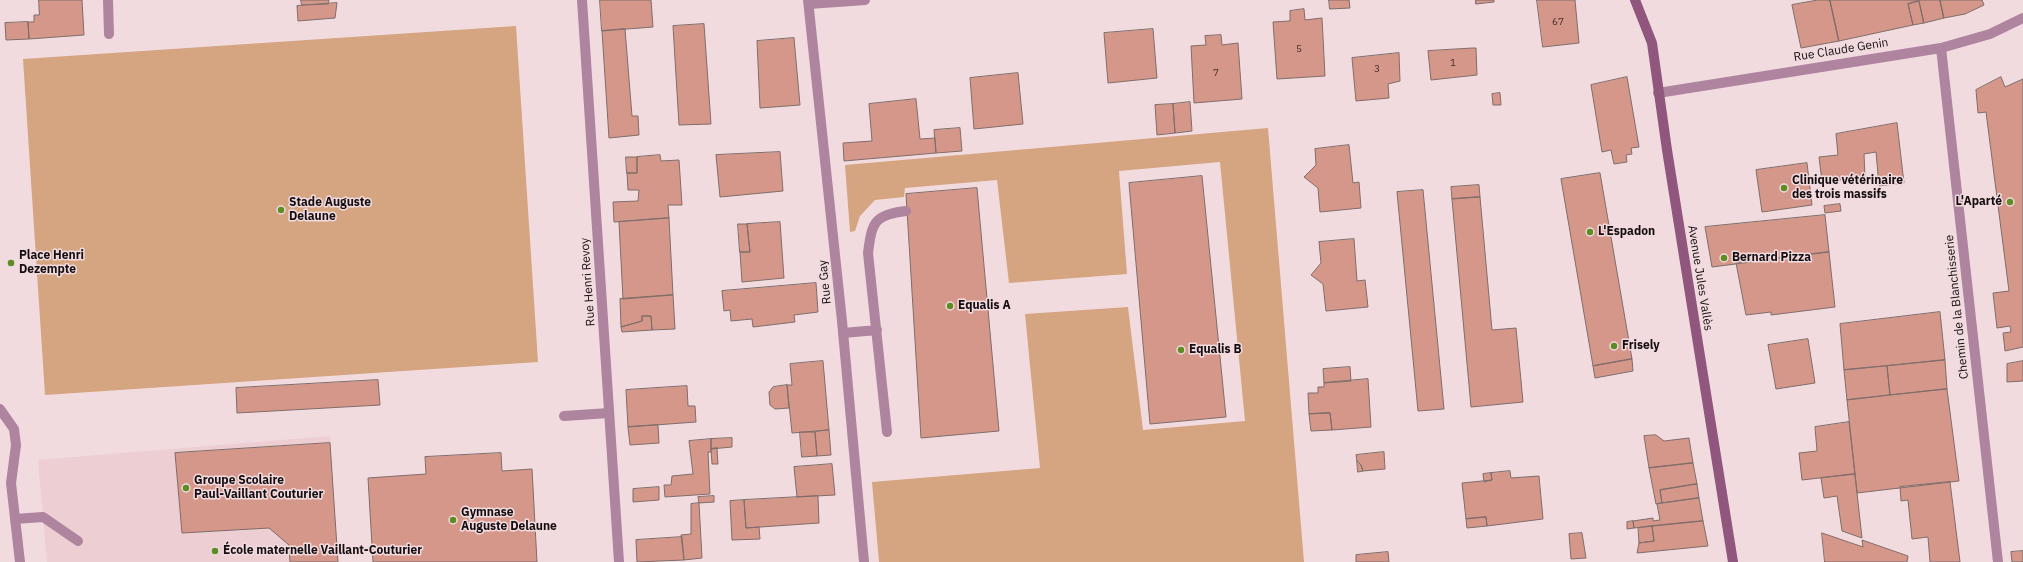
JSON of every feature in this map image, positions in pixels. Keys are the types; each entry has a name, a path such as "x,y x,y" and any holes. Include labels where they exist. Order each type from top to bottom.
{"street":[{"path":"108,0 109,34"},
{"name":"Rue Henri Revoy","path":"582,0 619,562"},
{"path":"809,2 865,0"},
{"name":"Avenue Jules Vallès","path":"1635,0 1652,44 1658,93 1733,562"},
{"name":"Rue Gay","path":"809,2 843,333 864,562"},
{"name":"Rue Claude Genin","path":"1658,93 1941,48 1990,34 2023,18"},
{"name":"Chemin de la Blanchisserie","path":"1941,48 1998,562"},
{"path":"887,432 868,253 870,234 875,224 886,214 906,211"},
{"path":"843,333 877,330"},
{"path":"0,409 14,429 16,445 12,483 20,562"},
{"path":"564,416 609,412"},
{"path":"15,519 43,517 78,541"}],"shaded area":[{"name":"Stade Auguste Delaune","path":"516,26 538,362 45,395 23,59"},
{"path":"1268,128 1304,562 879,562 872,482 1040,468 1025,314 1128,307 1143,430 1245,421 1220,162 1119,171 1127,274 1009,283 997,180 905,188 904,197 875,200 860,216 855,231 850,232 845,165"},
{"name":"Groupe Scolaire Paul-Vaillant Couturier","path":"330,436 338,562 47,562 38,460"}],"building":[{"path":"39,0 82,0 84,35 29,39 28,22 34,22 34,15 39,15"},
{"path":"301,0 329,0 328,4 302,5"},
{"path":"600,0 651,0 653,27 602,31"},
{"path":"1329,0 1349,0 1350,8 1330,9"},
{"path":"1476,0 1494,0 1494,2 1476,4"},
{"path":"1537,0 1575,0 1579,43 1543,47"},
{"path":"1818,0 1830,0 1839,41 1801,48 1792,5"},
{"path":"1830,0 1919,1 1908,4 1913,25 1839,41"},
{"path":"1919,0 1940,0 1944,18 1924,23"},
{"path":"1940,0 1982,0 1984,5 1965,14 1944,18"},
{"path":"1919,1 1924,23 1913,25 1908,4"},
{"path":"337,3 335,18 298,21 297,6"},
{"path":"1304,9 1305,20 1322,18 1325,76 1277,79 1273,22 1290,21 1290,11"},
{"path":"28,22 29,39 6,40 5,23"},
{"path":"704,24 711,124 679,125 673,26"},
{"path":"625,29 632,116 638,116 639,135 609,138 602,31"},
{"path":"1153,29 1157,78 1108,83 1104,33"},
{"path":"1221,35 1222,45 1238,43 1242,99 1194,103 1191,46 1206,45 1205,36"},
{"path":"794,38 800,105 760,108 757,41"},
{"path":"1476,48 1477,75 1431,80 1428,51"},
{"path":"1399,53 1400,81 1388,84 1389,98 1356,101 1352,58"},
{"path":"1018,73 1023,124 974,129 970,78"},
{"path":"1627,77 1639,147 1631,148 1632,154 1626,155 1627,162 1614,164 1611,150 1602,152 1591,85"},
{"name":"L'Aparté","path":"2001,77 2005,87 2023,79 2023,347 2005,351 2003,333 2011,332 2010,326 1997,328 1993,293 2009,291 1986,112 1978,113 1976,90"},
{"path":"1500,93 1501,105 1493,105 1492,94"},
{"path":"916,99 920,139 935,138 936,153 844,161 843,143 872,141 869,104"},
{"path":"1190,102 1192,131 1175,133 1173,104"},
{"path":"1173,104 1175,133 1157,135 1155,105"},
{"path":"1897,123 1904,183 1879,186 1876,152 1864,154 1865,177 1822,182 1819,157 1838,155 1836,134"},
{"path":"960,128 962,151 936,153 934,130"},
{"path":"1349,145 1353,183 1359,182 1361,208 1320,212 1318,188 1304,177 1316,165 1315,149"},
{"path":"780,152 783,191 720,197 716,155"},
{"path":"660,155 661,161 679,160 682,205 668,205 669,218 614,222 613,202 638,201 639,190 628,190 627,173 637,173 637,157"},
{"path":"626,157 637,157 637,173 627,173"},
{"name":"Clinique vétérinaire des trois massifs","path":"1807,163 1812,205 1762,212 1756,170"},
{"name":"L'Espadon","path":"1600,173 1632,359 1593,366 1561,179"},
{"name":"Equalis B","path":"1202,176 1226,417 1150,424 1129,183"},
{"path":"1479,185 1480,197 1452,199 1451,187"},
{"name":"Equalis A","path":"977,188 999,431 921,438 906,194"},
{"path":"1423,190 1444,409 1418,411 1397,192"},
{"path":"1480,197 1492,330 1516,328 1523,402 1471,407 1452,199"},
{"path":"1840,204 1841,211 1825,213 1824,206"},
{"path":"1825,215 1829,252 1712,267 1705,227"},
{"path":"669,218 673,295 623,299 619,222"},
{"path":"780,222 784,278 742,282 740,252 750,252 747,224"},
{"path":"738,224 747,224 750,252 740,252"},
{"path":"1354,239 1357,281 1365,280 1368,307 1326,311 1323,284 1311,275 1321,263 1319,242"},
{"path":"1829,252 1835,307 1771,315 1771,312 1746,315 1736,263"},
{"path":"816,283 818,312 794,315 795,322 753,327 752,319 731,321 730,310 724,311 722,291"},
{"path":"673,295 675,329 652,330 651,316 642,316 642,321 621,327 620,299"},
{"path":"1940,312 1945,360 1844,370 1840,324"},
{"path":"642,316 651,316 652,330 622,332 621,327 642,321"},
{"path":"1808,339 1815,383 1776,389 1768,345"},
{"path":"1632,359 1633,371 1595,378 1593,366"},
{"path":"1945,360 1947,389 1890,395 1887,366"},
{"path":"823,361 829,430 792,433 787,385 792,385 790,364"},
{"path":"2023,361 2023,381 2007,382 2007,364"},
{"path":"1887,366 1890,395 1847,400 1844,370"},
{"path":"1350,367 1351,381 1324,383 1323,369"},
{"path":"1368,379 1371,427 1332,430 1330,413 1309,414 1308,393 1318,393 1318,387 1324,387 1324,383"},
{"path":"378,380 380,405 237,413 236,388"},
{"path":"787,385 789,408 775,409 770,405 769,392 773,387"},
{"path":"687,386 688,406 695,406 696,422 628,427 626,390"},
{"path":"1947,389 1959,481 1857,493 1847,400"},
{"path":"1330,413 1332,430 1311,431 1309,414"},
{"path":"1849,422 1855,474 1802,480 1799,453 1817,451 1815,427"},
{"path":"658,425 659,443 630,445 628,427"},
{"path":"829,430 831,455 817,456 815,432"},
{"path":"800,432 815,432 817,456 802,457"},
{"path":"1656,435 1664,441 1689,438 1693,463 1649,468 1644,436"},
{"path":"732,438 732,447 711,449 711,439"},
{"path":"711,439 711,452 708,452 710,494 665,497 664,485 671,485 672,476 693,474 689,441"},
{"path":"330,443 338,562 290,562 289,545 269,528 182,533 175,453"},
{"path":"717,448 718,464 712,464 711,449"},
{"path":"1384,452 1385,469 1363,471 1361,465 1357,461 1356,455"},
{"name":"Gymnase Auguste Delaune","path":"501,453 502,471 532,469 537,562 373,562 368,478 426,474 425,457"},
{"path":"1357,461 1361,465 1363,471 1358,472"},
{"path":"1693,463 1697,484 1660,490 1662,503 1656,504 1649,468"},
{"path":"832,464 835,495 797,497 794,467"},
{"path":"1510,471 1511,478 1539,476 1543,519 1487,526 1486,517 1466,519 1462,483 1492,480 1491,473"},
{"path":"1491,473 1492,480 1484,482 1483,474"},
{"path":"1855,474 1862,538 1842,531 1837,496 1824,498 1821,478"},
{"path":"1950,482 1960,562 1930,562 1928,537 1912,539 1908,500 1901,501 1900,487"},
{"path":"1697,484 1699,498 1662,503 1660,490"},
{"path":"659,487 659,500 633,502 633,489"},
{"path":"714,496 714,502 699,503 698,497"},
{"path":"818,496 819,523 746,528 744,500"},
{"path":"1699,498 1703,521 1634,528 1633,521 1653,518 1653,521 1660,520 1657,504"},
{"path":"744,500 746,528 759,527 760,539 732,540 730,501"},
{"path":"699,503 702,558 684,560 681,535 691,534 691,504"},
{"path":"1486,517 1487,526 1467,528 1466,519"},
{"path":"1633,521 1634,528 1627,529 1627,522"},
{"path":"1703,521 1708,546 1637,553 1639,543 1654,541 1652,526"},
{"path":"1652,526 1654,541 1639,543 1638,528"},
{"path":"1582,533 1586,558 1571,559 1569,534"},
{"path":"1822,533 1863,547 1862,540 1908,556 1907,562 1825,562"},
{"path":"682,537 684,560 637,562 636,540"},
{"path":"2023,551 2023,562 2012,562 2011,552"},
{"path":"1388,552 1389,562 1356,562 1356,555"}],"place":[{"name":"Clinique vétérinaire des trois massifs","path":"1784,188"},
{"name":"L'Aparté","path":"2010,202"},
{"name":"Stade Auguste Delaune","path":"281,210"},
{"name":"L'Espadon","path":"1590,232"},
{"name":"Bernard Pizza","path":"1724,258"},
{"name":"Place Henri Dezempte","path":"11,263"},
{"name":"Equalis A","path":"950,306"},
{"name":"Frisely","path":"1614,346"},
{"name":"Equalis B","path":"1181,350"},
{"name":"Groupe Scolaire Paul-Vaillant Couturier","path":"186,488"},
{"name":"Gymnase Auguste Delaune","path":"453,520"},
{"name":"École maternelle Vaillant-Couturier","path":"215,551"}]}
